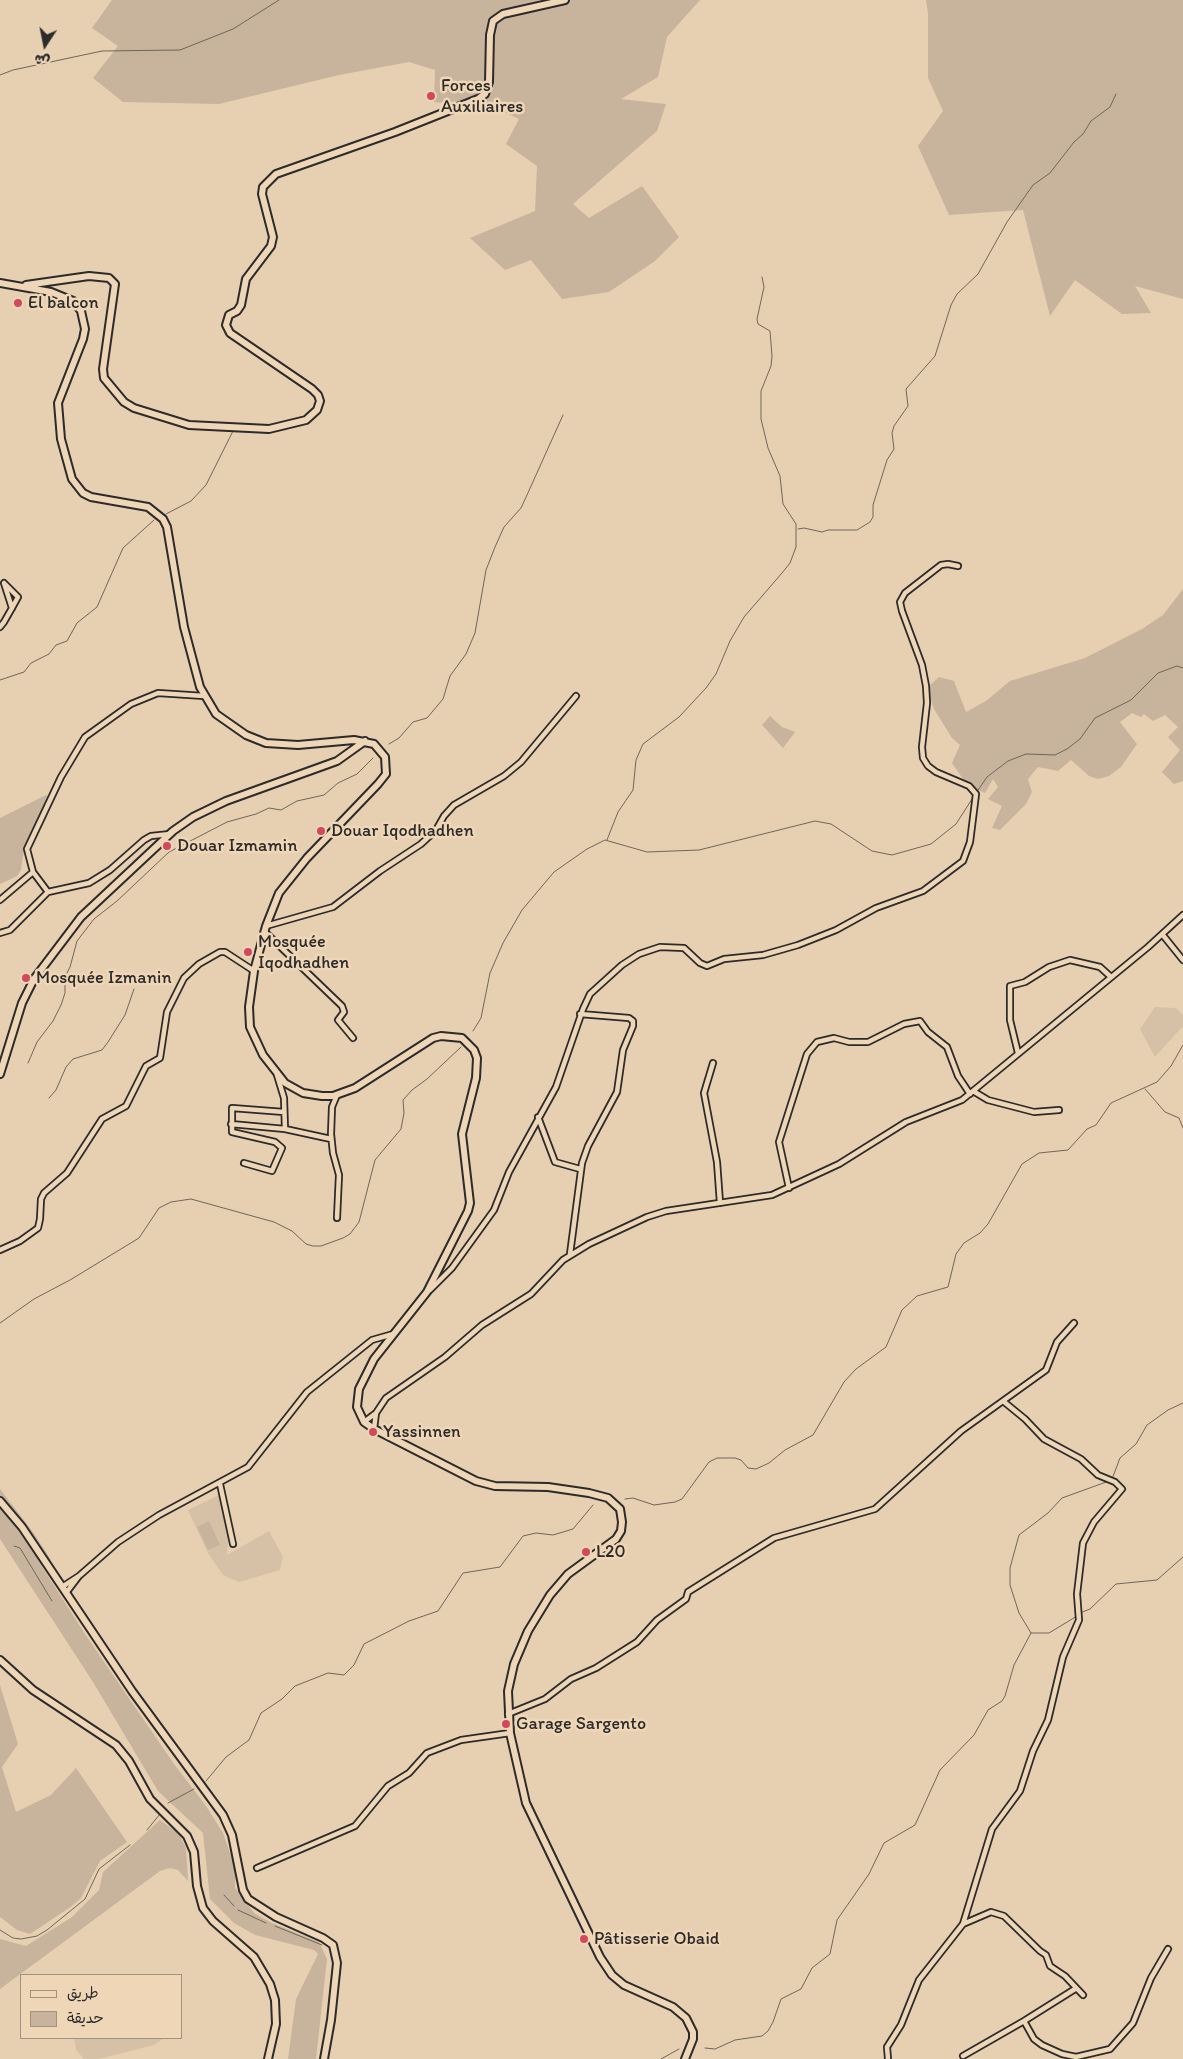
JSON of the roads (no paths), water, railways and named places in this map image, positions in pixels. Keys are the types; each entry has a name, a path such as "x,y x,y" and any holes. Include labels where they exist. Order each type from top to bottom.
{"street":[{"path":"17,286 89,276 109,278 115,284 115,295 103,369 104,378 118,396 134,408 189,425 270,429 306,420 317,410 320,401 318,395 230,333 226,325 229,315 237,311 241,305 246,279 271,246 273,237 262,194 263,187 276,174 395,132 478,99 485,94 488,82 490,35 493,21 503,14 565,0"},
{"path":"0,284 51,292 74,302 82,311 85,329 58,403 61,439 72,479 83,493 91,497 148,507 163,519 167,527 180,613 204,696 216,714 246,735 266,743 292,745 346,739 365,741 379,748 385,757 386,774 293,873 279,893 265,929 254,971 249,1007 250,1027 263,1055 285,1083 303,1093 322,1096 337,1095 355,1088 433,1038 442,1036 462,1038 474,1050 477,1058 476,1078 462,1134 470,1203 427,1292"},
{"path":"685,2059 693,2039 693,2032 686,2018 673,2007 624,1985 612,1975 600,1957 526,1803 510,1732 507,1700 510,1677 528,1631 550,1595 568,1574 616,1539 621,1531 620,1508 608,1498 571,1490 486,1485 374,1429 364,1422 357,1407 359,1389 374,1359 427,1292 452,1268 494,1210 509,1172 556,1087 580,1014 590,994 603,981 622,965 649,950 681,947 693,954 700,963 707,966 724,959 763,955 822,936 876,908 923,891 963,861 970,842 976,792 970,786 936,772 928,766 923,758 922,747 927,703 926,686 919,656 901,606 905,593 941,565 958,566"},
{"path":"0,626 12,608 18,597 4,583 12,608"},
{"path":"48,892 33,872 28,849 68,764 85,737 131,704 158,692 204,696"},
{"path":"265,929 332,907 380,871 421,844 436,830 444,816 454,805 504,776 521,762 576,696"},
{"path":"0,1074 22,1004 34,979 81,917 170,834 193,817 226,801 337,761 365,741"},
{"path":"0,933 10,930 48,892 89,883 110,870 144,840 151,836 170,834"},
{"path":"0,900 33,872"},
{"path":"364,1422 376,1413 386,1398 445,1357 482,1325 531,1294 570,1254 657,1214 764,1197 789,1188 839,1164 906,1122 953,1104 971,1092 1110,978 1183,915"},
{"path":"1178,919 1183,925"},
{"path":"265,929 343,1008 338,1020 353,1038"},
{"path":"1162,934 1183,960"},
{"path":"0,1250 20,1241 38,1228 40,1200 44,1193 67,1173 102,1119 126,1106 146,1066 160,1058 167,1012 184,978 199,964 220,952 226,952 254,971"},
{"path":"1018,1053 1010,1020 1010,986 1025,982 1049,967 1070,960 1100,967 1110,978"},
{"path":"570,1254 580,1169 588,1146 618,1092 623,1050 633,1026 633,1021 629,1018 580,1014"},
{"path":"789,1188 779,1142 807,1054 816,1042 834,1038 848,1042 868,1042 904,1024 920,1021 928,1032 947,1047 958,1076 971,1092 988,1100 1034,1112 1059,1110"},
{"path":"713,1063 704,1093 717,1162 720,1203"},
{"path":"277,1075 284,1098 285,1129"},
{"path":"337,1095 332,1108 331,1138 339,1175 337,1218"},
{"path":"244,1163 272,1171 282,1148 275,1142 233,1132 231,1124 232,1108 284,1112"},
{"path":"538,1117 555,1162 580,1169"},
{"path":"231,1124 285,1129 331,1138"},
{"path":"508,1715 545,1699 571,1679 596,1668 637,1642 657,1620 686,1599 688,1592 774,1538 875,1509 960,1431 1046,1370 1057,1342 1074,1323"},
{"path":"64,1590 118,1542 159,1515 220,1484 248,1467 307,1392 372,1340 394,1334"},
{"path":"888,2059 887,2047 902,2025 919,1980 963,1924 992,1829 1020,1791 1034,1751 1048,1720 1063,1657 1080,1617 1077,1594 1083,1543 1094,1522 1122,1489 1113,1481 1098,1475 1081,1459 1044,1439 1025,1419 1002,1401"},
{"path":"374,1429 376,1413"},
{"path":"220,1484 233,1544"},
{"path":"0,1501 22,1527 132,1691 223,1815 232,1835 243,1890 248,1899 276,1917 324,1938 333,1945 337,1963 331,2020 324,2059"},
{"path":"0,1660 40,1695 116,1745 129,1761 150,1799 188,1836 192,1846 198,1892 203,1908 213,1921 254,1957 267,1977 273,1992 276,2024 274,2042 268,2059"},
{"path":"257,1868 355,1826 388,1786 408,1773 427,1752 461,1740 510,1732"},
{"path":"963,1924 992,1912 1004,1916 1046,1955 1050,1966 1065,1976 1075,1989 1083,1995"},
{"path":"1024,2022 1034,2039 1042,2046 1076,2058 1084,2058 1110,2049 1128,2031 1139,2010 1151,1978 1168,1949"},
{"path":"962,2056 1024,2022 1075,1989"}],"waterway":[{"path":"0,75 13,70 102,51 180,50 233,29 279,0"},
{"path":"798,529 804,528 822,532 828,530 857,530 870,522 873,517 873,505 887,460 894,449 892,433 894,426 908,406 906,389 935,356 951,305 957,294 978,274 1007,222 1033,185 1050,173 1074,142 1083,134 1091,121 1110,107 1116,94"},
{"path":"607,840 618,812 633,790 636,760 643,744 679,717 706,688 716,674 730,641 744,617 790,563 796,547 796,524 783,504 780,476 768,448 761,419 761,391 771,366 772,356 770,331 758,324 757,319 764,287 762,277"},
{"path":"389,744 399,738 413,722 427,718 443,699 450,676 466,654 475,633 486,570 495,547 504,527 521,508 563,415"},
{"path":"235,424 249,425"},
{"path":"166,514 191,501 206,485 233,431"},
{"path":"0,680 24,672 31,663 49,654 56,645 67,641 77,623 97,607 123,548 154,520"},
{"path":"976,793 987,777 1008,761 1026,754 1055,755 1067,749 1080,739 1095,718 1131,700 1158,673 1177,666 1183,668"},
{"path":"28,1063 37,1042 53,1021 61,1005 65,993 65,977 70,967 77,941 94,919 117,901 169,852 227,822 256,814 269,808 281,810 297,801 324,795 338,783 357,774 373,758"},
{"path":"473,1031 481,1018 490,973 503,943 522,910 554,872 587,849 605,840 647,852 699,850 815,821 831,824 872,851 892,855 931,844 956,824 974,796"},
{"path":"49,1098 56,1090 66,1067 73,1059 102,1050 125,1015 134,989"},
{"path":"625,1499 633,1498 654,1505 675,1502 682,1499 709,1462 717,1458 735,1458 741,1460 748,1468 756,1469 769,1463 785,1450 813,1435 844,1382 856,1369 886,1347 902,1310 917,1296 948,1287 956,1254 964,1243 980,1233 988,1224 1022,1164 1039,1153 1068,1150 1087,1129 1096,1125 1111,1103 1157,1082 1171,1066 1183,1045"},
{"path":"0,1323 34,1299 70,1280 139,1238 159,1208 171,1202 191,1199 274,1222 292,1231 306,1244 313,1246 321,1246 350,1234 359,1222 375,1160 401,1129 404,1113 403,1100 461,1047"},
{"path":"1145,1089 1165,1112 1179,1118 1183,1128"},
{"path":"1112,1479 1120,1458 1136,1444 1147,1425 1168,1410 1183,1403"},
{"path":"705,2048 715,2049 735,2040 762,2036 768,2031 773,2022 781,1999 801,1989 812,1968 830,1954 837,1920 869,1874 884,1843 915,1825 940,1770 974,1735 988,1710 1002,1701 1005,1696 1014,1665 1031,1633 1019,1613 1010,1585 1010,1568 1019,1535 1048,1513 1062,1498 1109,1481"},
{"path":"206,1781 226,1757 249,1740 261,1713 282,1699 295,1686 328,1673 344,1675 354,1665 364,1644 409,1621 438,1611 463,1573 500,1567 523,1536 536,1533 553,1535 573,1529 593,1505"},
{"path":"14,1546 20,1548 52,1601"},
{"path":"1080,1613 1090,1609 1116,1584 1157,1580 1183,1557"},
{"path":"1031,1633 1049,1633 1077,1616"},
{"path":"168,1803 194,1789"},
{"path":"147,1830 160,1814"},
{"path":"0,1930 13,1938 21,1939 37,1936 47,1930 85,1899 99,1869 130,1845"},
{"path":"224,1895 234,1906"},
{"path":"238,1910 266,1923"},
{"path":"275,1926 322,1945"},
{"path":"661,2059 679,2049"}],"place":[{"name":"Forces Auxiliaires","path":"431,96"},
{"name":"El balcon","path":"18,303"},
{"name":"Douar Iqodhadhen","path":"321,831"},
{"name":"Douar Izmamin","path":"167,846"},
{"name":"Mosquée Iqodhadhen","path":"248,952"},
{"name":"Mosquée Izmanin","path":"26,978"},
{"name":"Yassinnen","path":"373,1432"},
{"name":"L20","path":"586,1552"},
{"name":"Garage Sargento","path":"506,1724"},
{"name":"Pâtisserie Obaid","path":"584,1939"}]}
